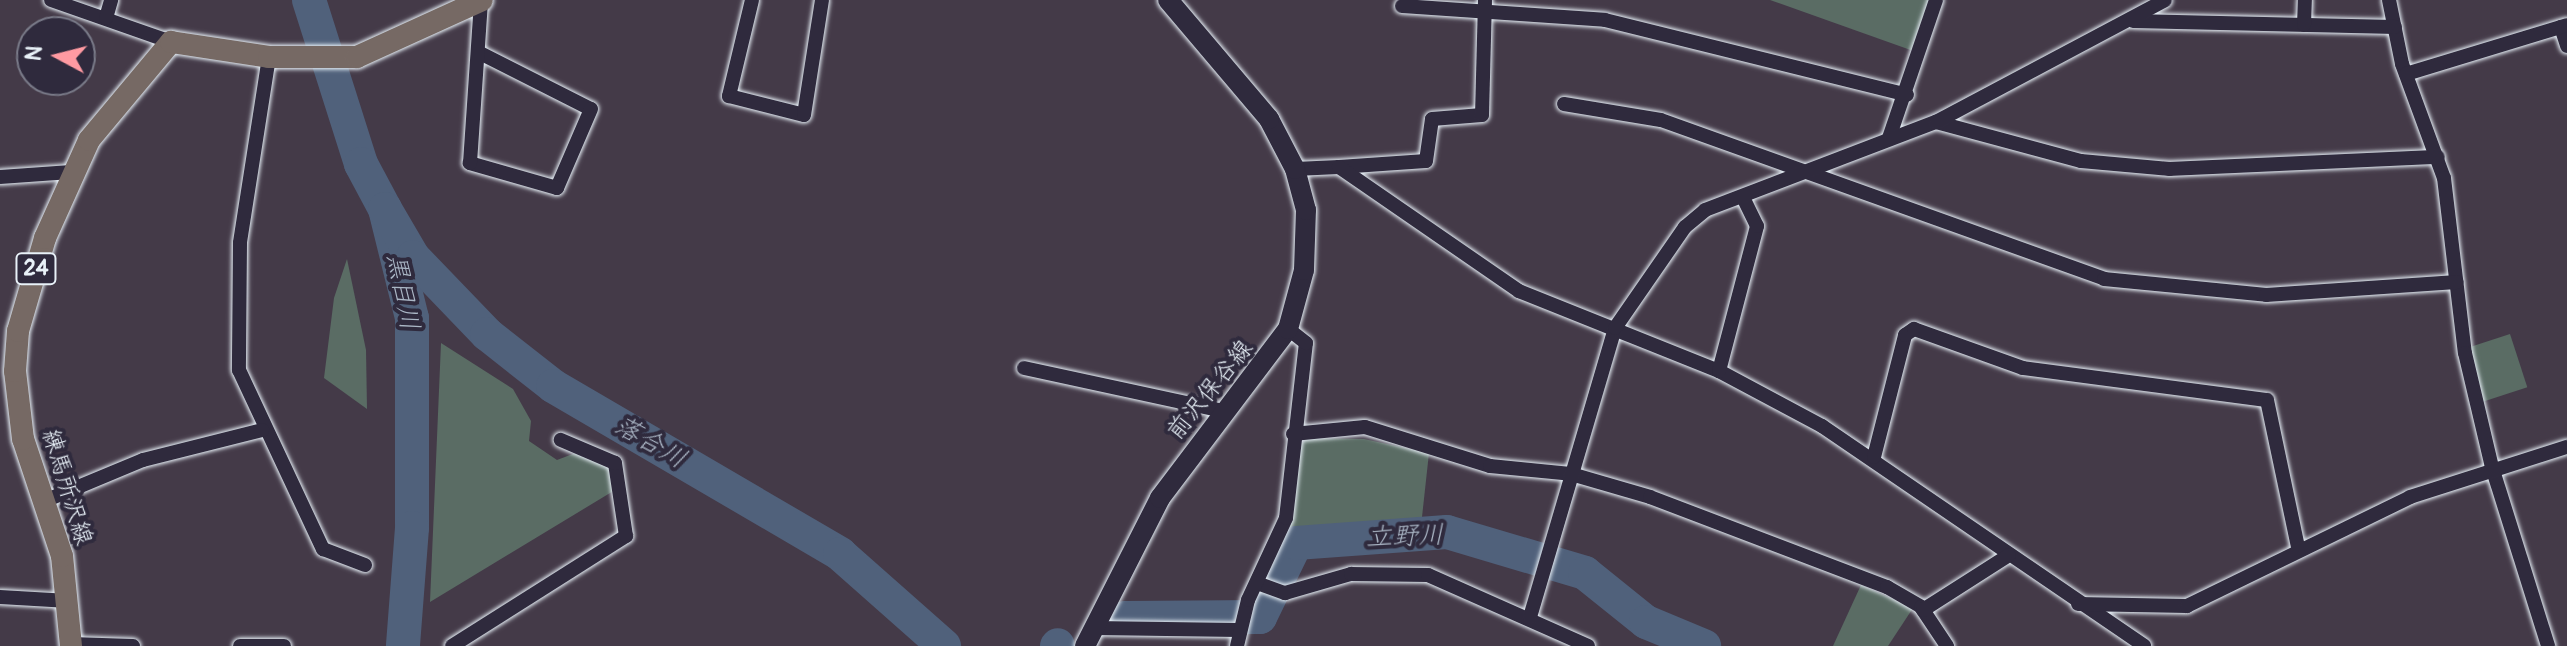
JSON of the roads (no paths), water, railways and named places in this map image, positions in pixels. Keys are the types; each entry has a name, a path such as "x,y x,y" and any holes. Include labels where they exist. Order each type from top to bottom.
{"main road":[{"name":"前沢保谷線","path":"1089,637 1160,498 1288,329 1298,307 1306,225 1295,169 1269,119 1168,0"},
{"path":"171,42 269,57 357,57 482,2"},
{"name":"練馬所沢線","path":"71,645 69,601 23,439 18,331 71,172 171,42"}],"street":[{"path":"51,0 171,42"},
{"path":"106,18 111,0"},
{"path":"752,0 729,96 804,115 822,0"},
{"path":"1889,138 1907,95 1936,0"},
{"path":"1530,617 1552,551 1571,474 1615,328 1685,227 1743,197 1936,122 2133,21 2165,0"},
{"path":"2304,25 2305,0"},
{"path":"2389,0 2406,74 2438,157 2457,282 2492,467 2548,646"},
{"path":"480,53 591,109 557,188 470,163 482,2"},
{"path":"1295,169 1426,161 1432,119 1482,115 1484,5"},
{"path":"1402,6 1484,5 1605,20 1701,38 1907,95"},
{"path":"2133,21 2395,27"},
{"path":"2406,74 2564,26 2567,46"},
{"path":"269,57 240,243 239,370 262,430 323,549 365,565"},
{"path":"1564,104 1661,120 1811,171 2104,279 2266,295 2457,282"},
{"path":"1936,122 2081,161 2170,169 2438,157"},
{"path":"1339,167 1469,262 1719,371 1874,457 2078,604 2144,646"},
{"path":"0,177 71,172"},
{"path":"1719,371 1757,226 1743,197"},
{"path":"1237,646 1239,627 1248,600 1261,585 1286,518 1293,434 1306,343 1288,329"},
{"path":"1874,457 1905,335 1914,329 2023,368 2267,400 2298,547"},
{"path":"1024,368 1227,412"},
{"path":"1293,434 1365,427 1490,466 1571,474 1867,578 1923,610 1947,646"},
{"path":"42,502 143,460 262,430"},
{"path":"452,646 626,536 615,463 561,440"},
{"path":"2078,604 2187,606 2298,547 2492,467 2567,447"},
{"path":"1923,610 2009,555"},
{"path":"1261,585 1285,593 1351,574 1428,575 1530,617 1588,646"},
{"path":"0,597 69,601"},
{"path":"1089,637 1239,627"},
{"path":"71,645 133,646"},
{"path":"240,646 284,646"}],"waterway":[{"name":"黒目川","path":"309,0 361,164 385,209 412,318 412,528 403,646"},
{"name":"落合川","path":"385,209 413,257 487,334 553,386 840,554 944,646"},
{"name":"立野川","path":"1125,618 1260,617 1296,543 1447,532 1585,573 1646,622 1704,646"}]}
